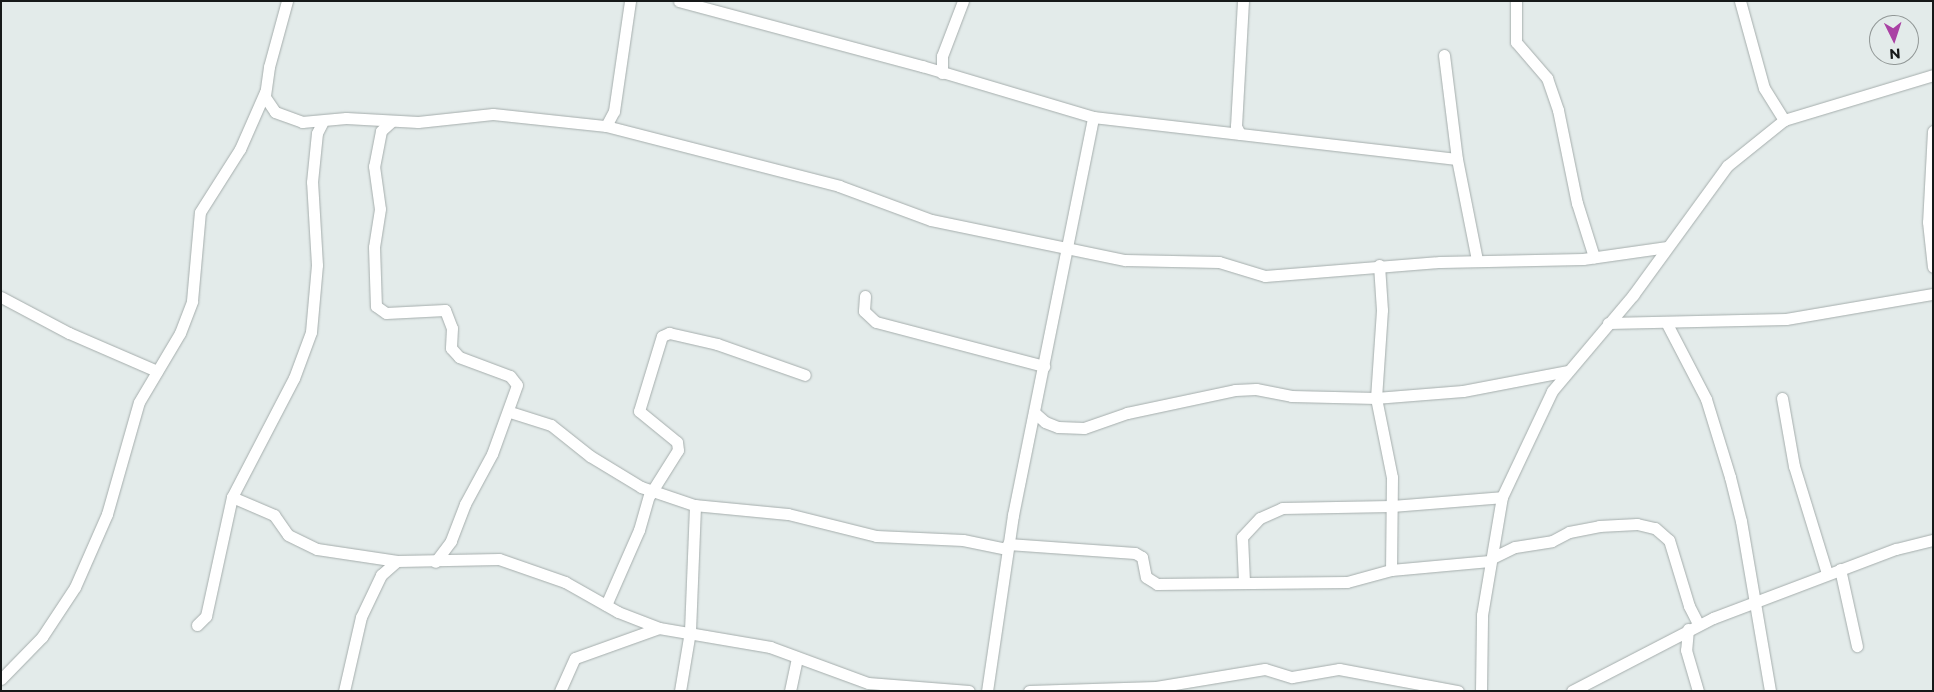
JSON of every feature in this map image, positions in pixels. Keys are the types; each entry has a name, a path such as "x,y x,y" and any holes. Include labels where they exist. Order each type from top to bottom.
{"street":[{"path":"4,674 42,637 75,587 107,514 134,414 180,332 196,290 200,212 255,115 265,92 287,1"},
{"path":"606,126 614,111 630,1"},
{"path":"679,1 942,72 1093,117 1233,131 1457,159"},
{"path":"942,72 942,56 963,1"},
{"path":"1233,131 1243,1"},
{"path":"1516,1 1516,42 1547,78 1558,110 1577,203 1594,257"},
{"path":"1740,1 1764,88 1784,120"},
{"path":"1444,55 1457,159 1477,260"},
{"path":"1481,691 1482,615 1502,497 1548,399 1568,371 1667,247 1727,166 1784,120 1933,75"},
{"path":"265,92 275,112"},
{"path":"614,111 621,129"},
{"path":"255,115 275,112 319,128 377,119 392,121 517,114 606,126 839,186 931,220 1069,250 1151,263 1219,262 1265,276 1379,265 1594,257 1667,247"},
{"path":"987,691 1008,546 1069,250 1093,117"},
{"path":"377,119 381,131 374,166 380,209 374,247 376,306 386,313 445,310 452,328 451,348 459,357 516,382 510,412 451,541 436,562"},
{"path":"381,131 392,121"},
{"path":"197,625 206,616 232,497 294,378 311,332 317,266 312,182 319,128"},
{"path":"1933,132 1928,222 1933,267"},
{"path":"1379,265 1382,310 1376,398 1392,478 1391,570"},
{"path":"1608,323 1666,322 1718,318 1786,320 1933,294"},
{"path":"865,296 864,311 876,322 1044,366"},
{"path":"1,297 68,333 157,371"},
{"path":"1666,322 1706,399 1741,521 1749,582 1756,601 1770,691"},
{"path":"606,605 647,502 678,450 677,442 639,412 665,334 717,344 805,375"},
{"path":"1032,428 1045,422 1084,428 1127,413 1235,390 1256,389 1291,396 1376,398 1463,391 1568,371"},
{"path":"1782,398 1794,466 1827,573"},
{"path":"510,412 551,425 590,456 641,487 695,505 788,514 876,536 963,540 1008,546 1135,553 1142,557 1146,577 1157,584 1346,582 1391,570 1491,559 1515,547 1552,541 1569,532 1598,526 1637,524 1655,528 1669,540 1689,606 1693,627 1686,650 1698,691"},
{"path":"1035,412 1045,422"},
{"path":"641,487 647,502"},
{"path":"232,497 274,515 288,535 317,549 396,560 436,562 500,559 565,582 606,605 659,628 690,631 770,647 867,687 969,691"},
{"path":"1244,582 1242,537 1260,518 1282,508 1391,506 1502,497"},
{"path":"680,691 690,631 695,505"},
{"path":"1495,535 1515,547"},
{"path":"1572,691 1693,627 1827,573 1933,540"},
{"path":"451,541 461,560"},
{"path":"344,691 361,617 381,575 396,560"},
{"path":"1840,569 1857,646"},
{"path":"560,691 575,658 659,628"},
{"path":"1666,641 1686,650"},
{"path":"790,691 797,658"},
{"path":"1028,691 1161,688 1265,669 1292,677 1339,669 1458,691"}]}
